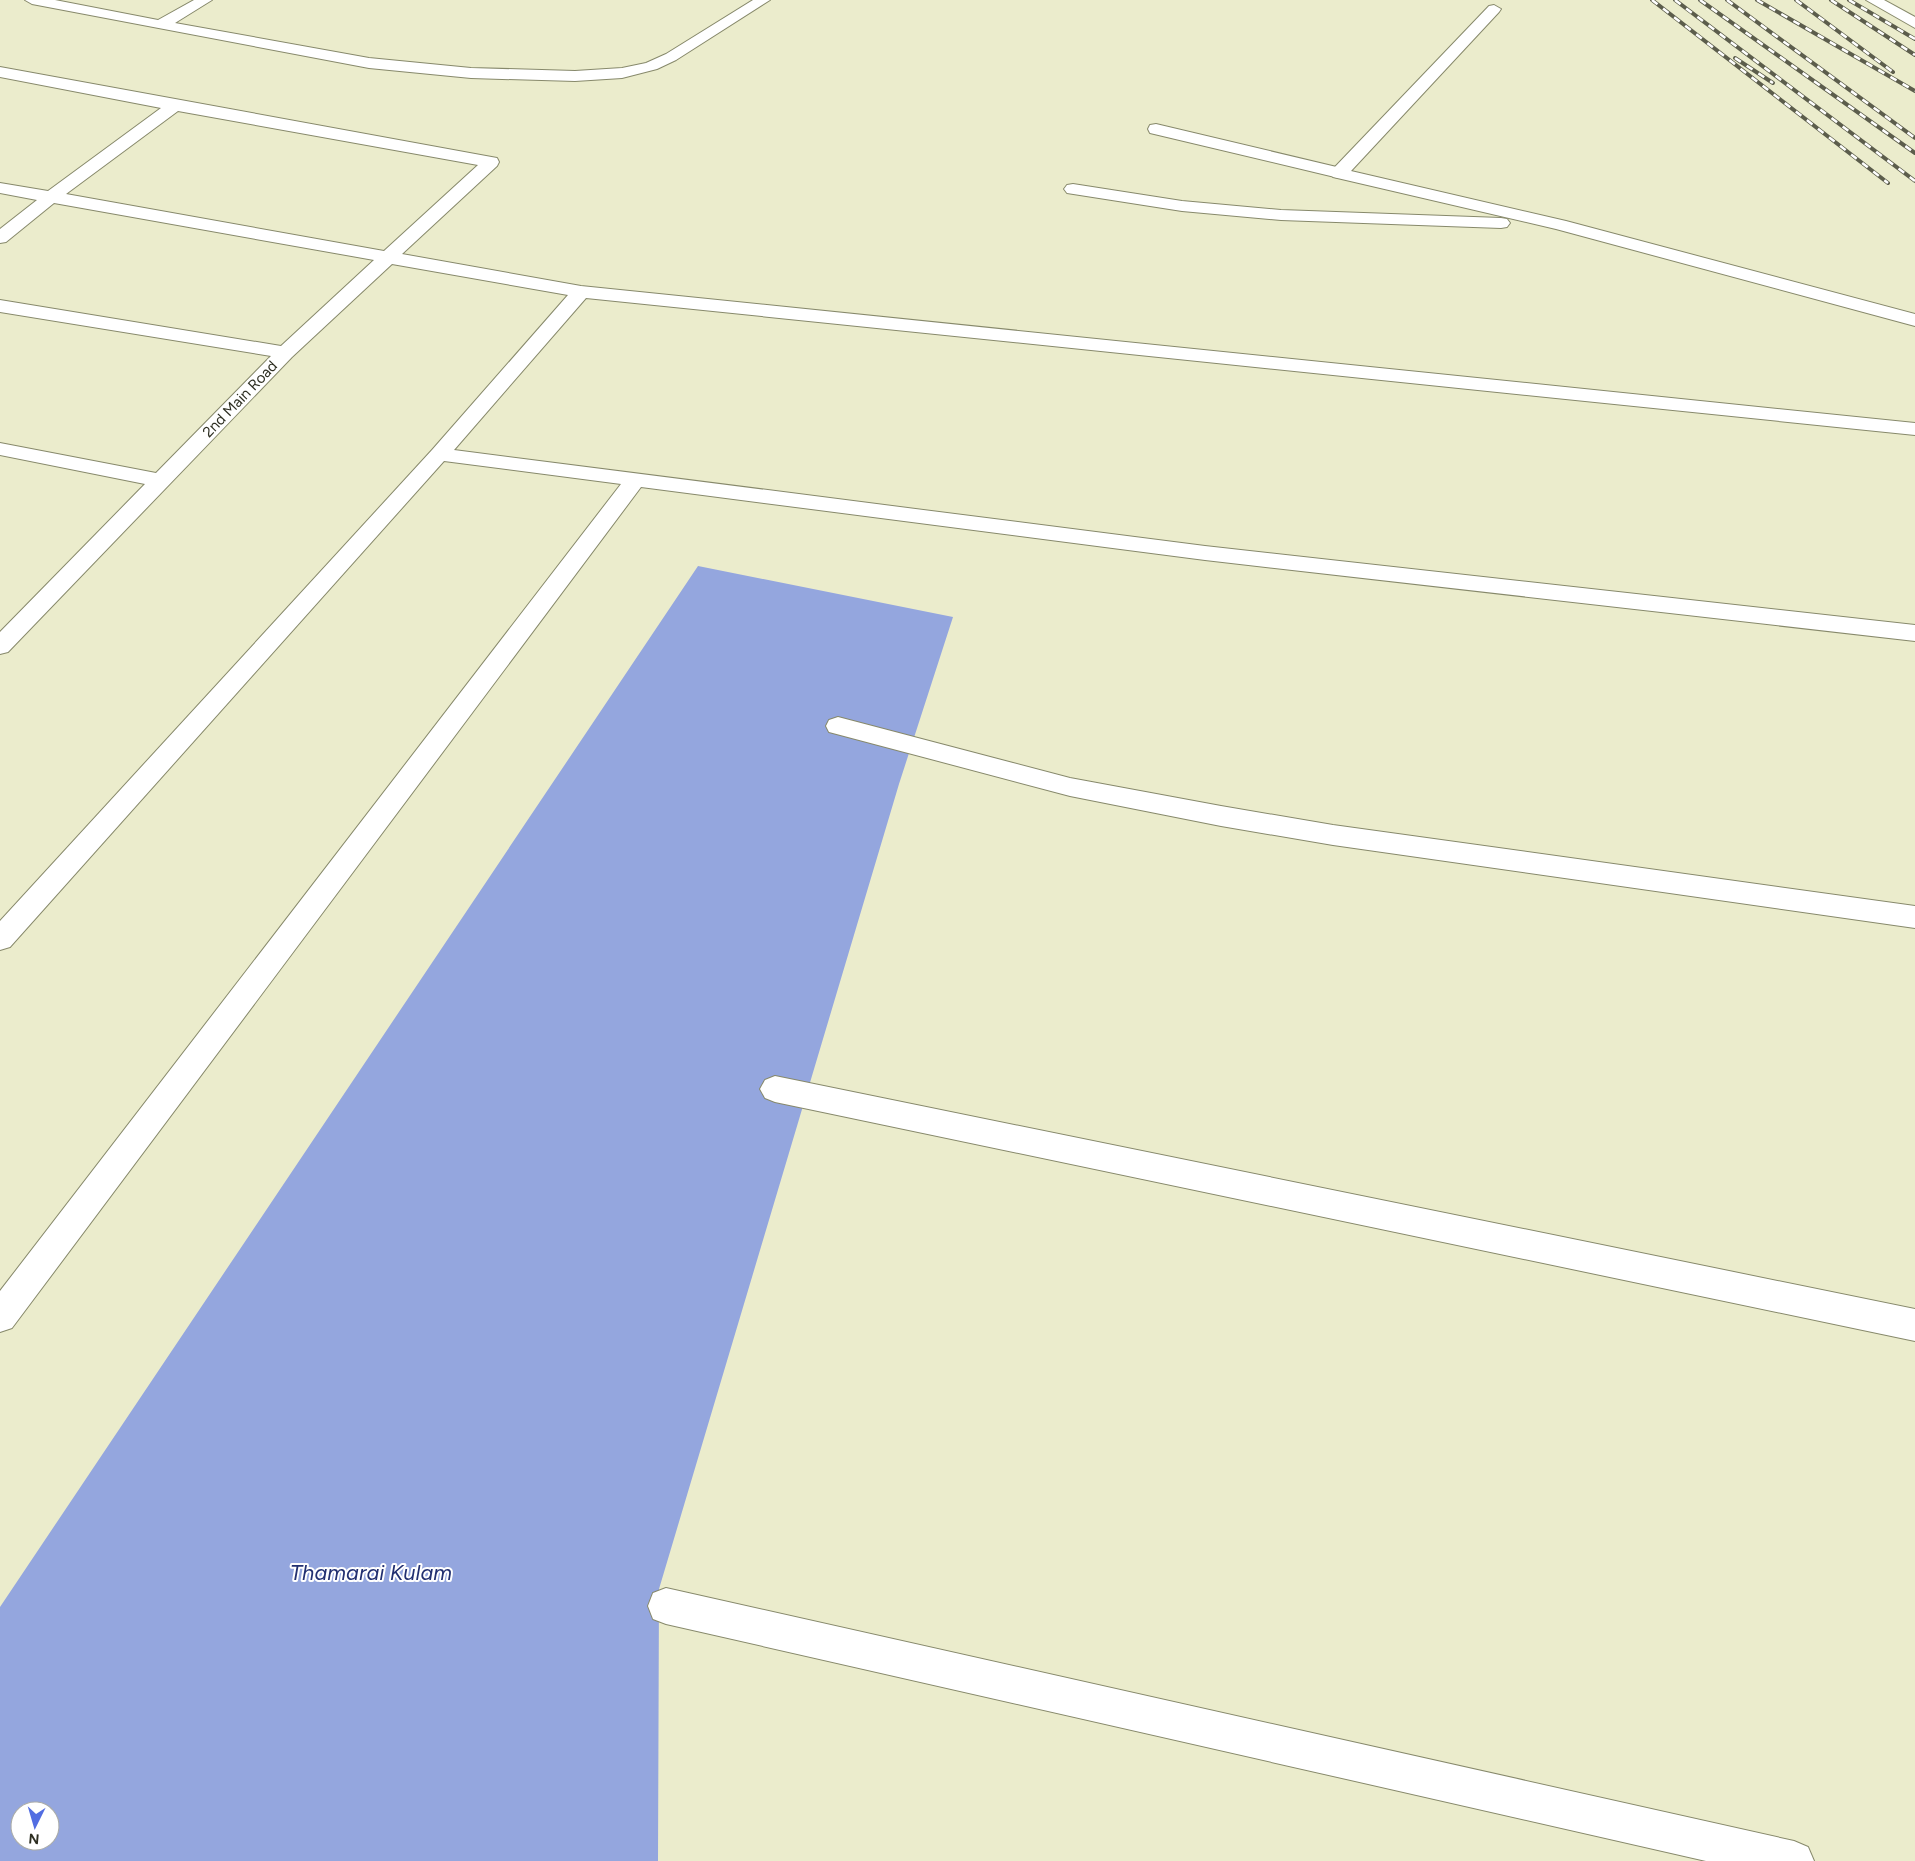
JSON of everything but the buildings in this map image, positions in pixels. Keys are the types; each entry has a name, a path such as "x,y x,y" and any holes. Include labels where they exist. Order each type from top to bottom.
{"street":[{"path":"32,0 300,52 369,63 480,73 598,76 640,70 662,62 764,0"},
{"path":"162,24 205,0"},
{"path":"1873,0 1915,23"},
{"path":"1339,173 1494,9"},
{"path":"0,72 175,106"},
{"path":"0,238 51,197 175,106"},
{"name":"2nd Main Road","path":"0,646 285,353 491,162 175,106"},
{"path":"1156,129 1560,225 1915,320"},
{"path":"0,188 389,256 581,292 1915,429"},
{"path":"1073,189 1182,206 1281,215 1560,225"},
{"path":"0,939 439,454 581,292"},
{"path":"0,306 285,353"},
{"path":"0,449 161,481"},
{"path":"439,454 634,481 1205,553 1915,633"},
{"path":"0,1317 634,481"},
{"path":"0,615 26,621"},
{"path":"838,726 1070,788 1221,816 1333,835 1915,917"},
{"path":"775,1089 1915,1325"},
{"path":"666,1606 1794,1861"}],"water":[{"name":"Thamarai Kulam","path":"698,566 953,617 899,784 659,1589 658,1861 0,1861 0,1607"}],"railway":[{"path":"1652,0 1888,183"},
{"path":"1675,0 1915,181"},
{"path":"1700,0 1915,153"},
{"path":"1727,0 1915,138"},
{"path":"1757,0 1915,91"},
{"path":"1796,0 1893,72"},
{"path":"1831,0 1915,55"},
{"path":"1849,0 1915,39"},
{"path":"1735,58 1773,83"}]}
